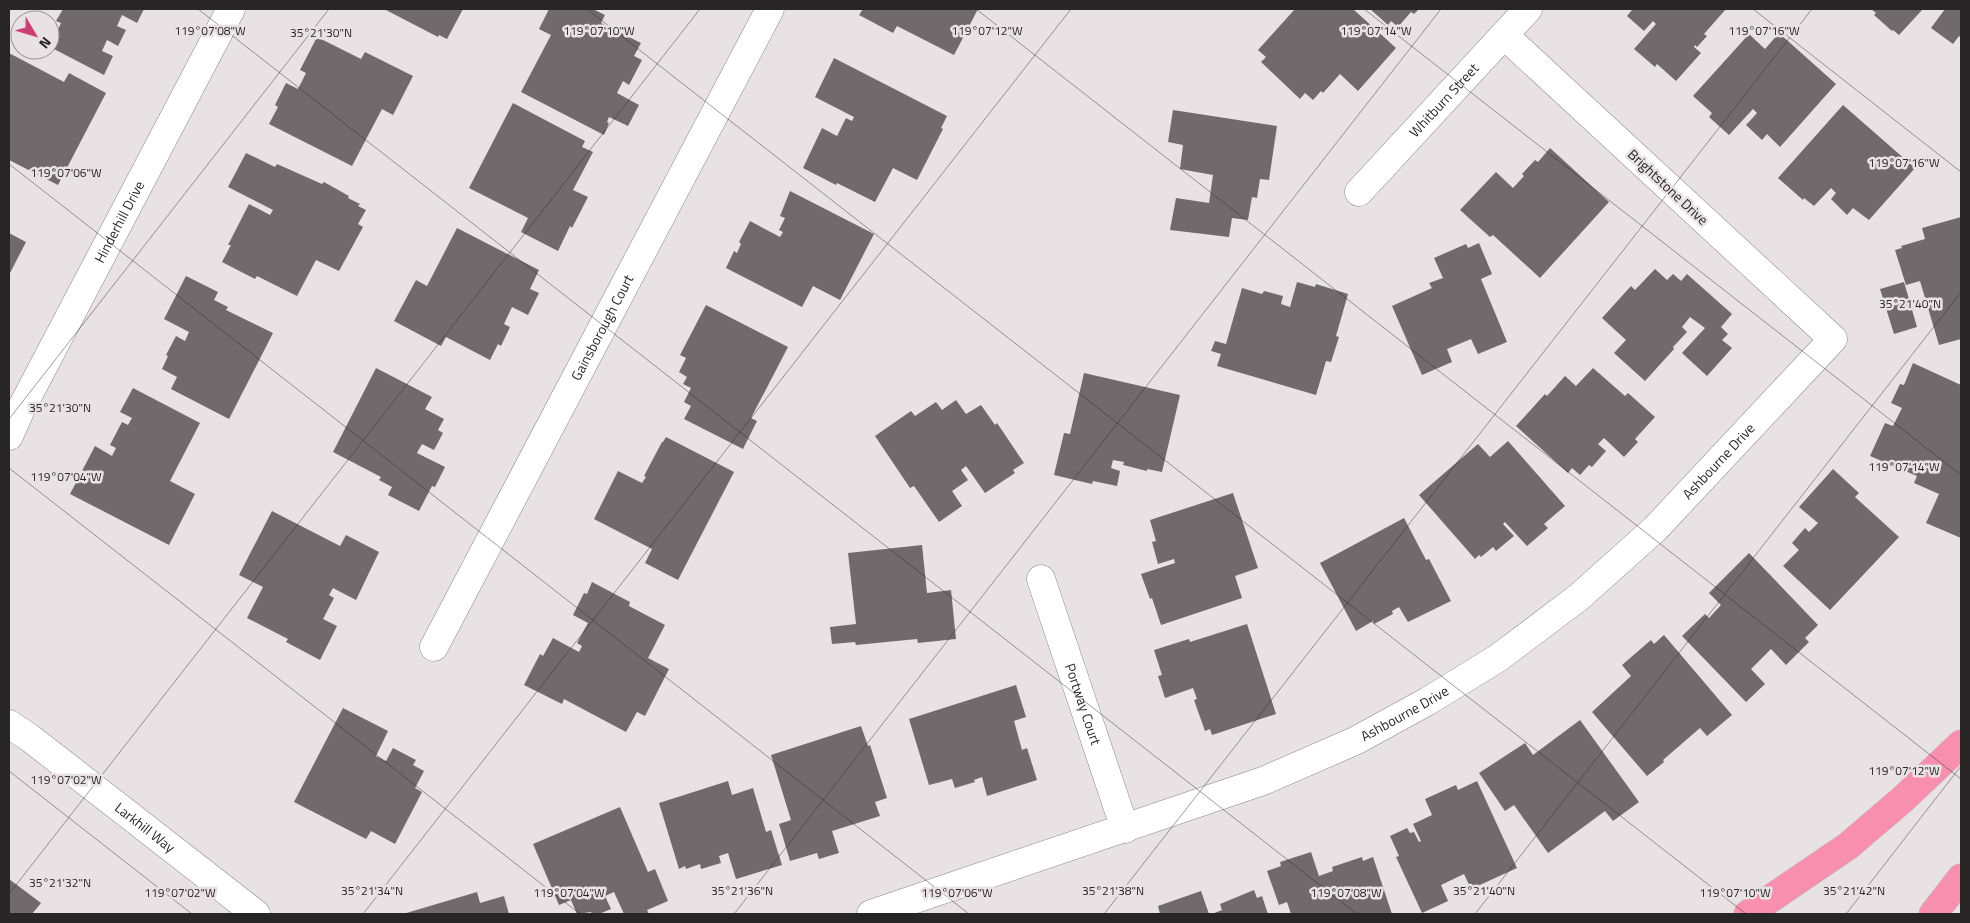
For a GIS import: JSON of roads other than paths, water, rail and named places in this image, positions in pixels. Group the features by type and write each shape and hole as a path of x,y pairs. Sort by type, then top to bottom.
{"highway":[{"path":"1748,914 1848,846 1903,799 1961,744"},
{"path":"1933,914 1961,878"}],"street":[{"name":"Hinderhill Drive","path":"9,436 26,400 232,9"},
{"name":"Gainsborough Court","path":"434,647 770,9"},
{"name":"Whitburn Street","path":"1359,192 1528,9"},
{"name":"Brightstone Drive","path":"1504,35 1833,339"},
{"name":"Ashbourne Drive","path":"871,914 1263,781 1357,740 1428,701 1498,658 1579,597 1655,529 1833,339"},
{"name":"Portway Court","path":"1041,579 1125,829"},
{"name":"Larkhill Way","path":"9,724 30,738 224,905 256,914"}]}
